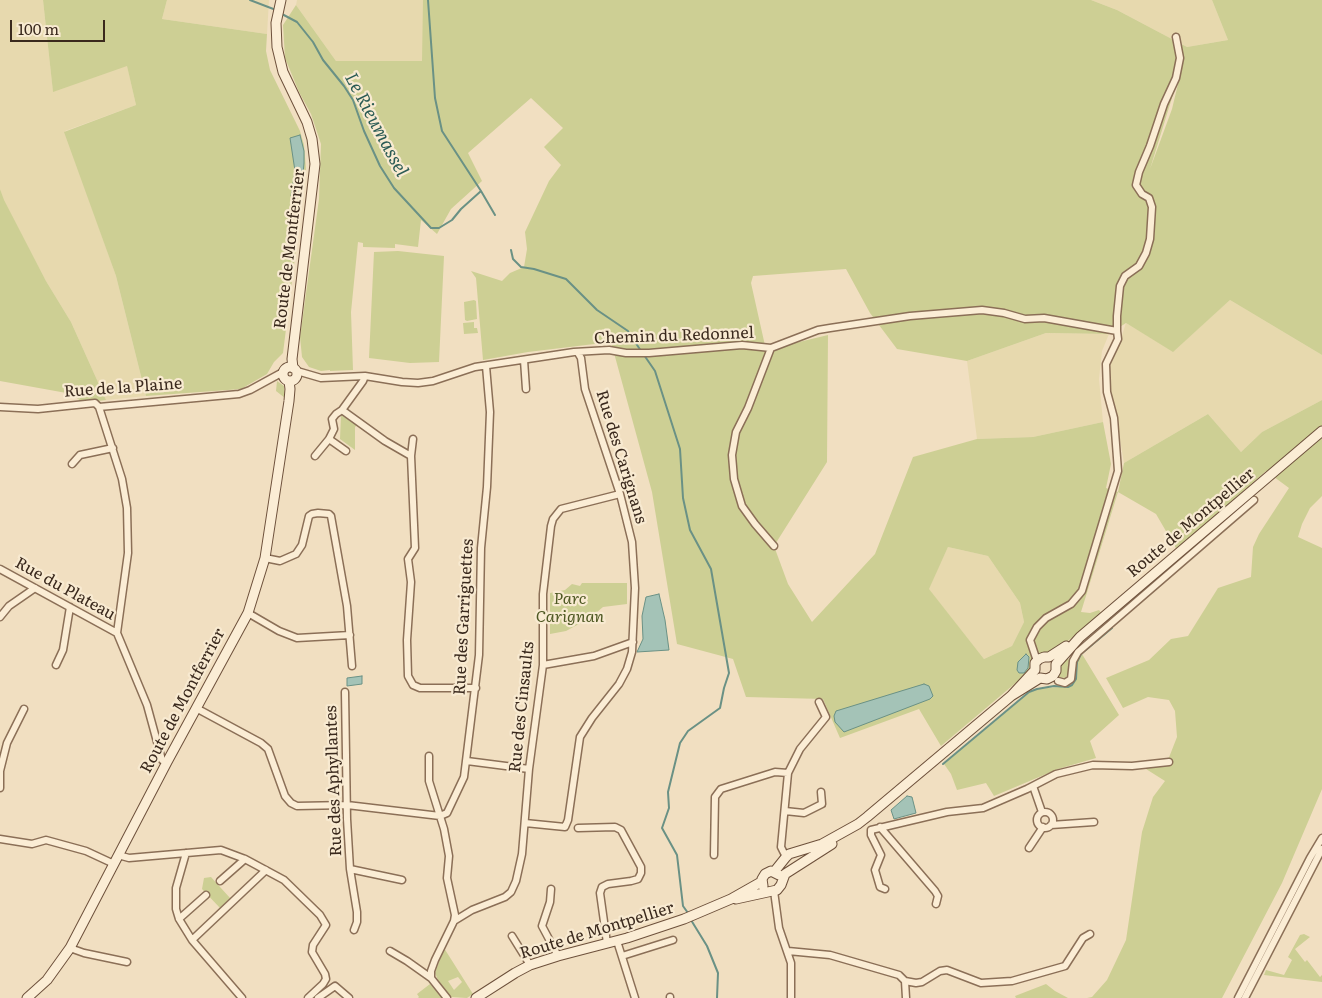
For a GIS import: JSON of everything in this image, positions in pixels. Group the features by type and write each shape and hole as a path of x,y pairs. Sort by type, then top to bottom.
{"street":[{"name":"Route de Montferrier","path":"27,998 47,980 70,948 166,762 248,613 265,558 290,374 315,164 312,139 307,122 283,72 277,47 276,23 281,1"},
{"path":"1042,663 1030,640 1037,626 1046,618 1071,604 1082,590 1118,471 1114,418 1107,392 1106,364 1118,338 1120,286 1125,276 1140,266 1150,238 1152,207 1149,198 1142,194 1136,185 1164,104 1176,78 1180,58 1176,37"},
{"name":"Chemin du Redonnel","path":"290,374 321,378 365,376 418,383 433,381 475,367 574,352 609,350 626,353 649,353 742,345 770,348 818,330 910,316 982,310 1004,313 1025,319 1044,318 1117,331"},
{"name":"Chemin du Redonnel","path":"770,348 748,408 736,432 732,455 734,479 742,506 774,546"},
{"name":"Rue des Carignans","path":"525,823 565,827 568,820 580,737 592,718 619,684 627,669 632,652 635,614 632,542 620,494 585,389 582,358 578,353"},
{"path":"524,360 526,389"},
{"name":"Rue des Garriguettes","path":"440,816 447,813 464,777 476,688 479,655 481,548 487,487 490,412 486,366"},
{"name":"Rue de la Plaine","path":"0,407 38,409 95,403 98,407 239,394 290,374"},
{"path":"315,456 329,439 334,429 332,419 342,410 365,376"},
{"path":"98,407 122,479 127,508 128,553 116,634 147,705 162,760 166,762"},
{"path":"342,410 385,441 411,456"},
{"name":"Route de Montpellier","path":"782,880 785,874 842,837 1011,696 1042,663 1080,637 1322,431"},
{"path":"329,439 346,451"},
{"path":"413,439 411,456 415,548 408,560 411,582 408,676 413,685 420,688 476,688"},
{"path":"72,464 80,456 112,448"},
{"name":"Rue des Cinsaults","path":"525,823 529,769 543,665 543,594 553,519 561,509 620,494"},
{"path":"1058,681 1066,683 1072,679 1073,660 1078,652 1254,500"},
{"path":"265,558 280,561 296,554 302,545 309,516 312,514 329,514 334,527 342,576 352,666"},
{"name":"Rue du Plateau","path":"0,569 116,634"},
{"path":"0,617 9,606 35,588"},
{"path":"56,665 63,650 70,608"},
{"path":"248,613 279,631 297,638 350,635"},
{"path":"543,665 594,656 633,642"},
{"name":"Rue des Aphyllantes","path":"345,692 350,869 357,912 357,922 354,930"},
{"path":"774,872 786,857 781,847 788,773 800,749 826,717 819,702"},
{"path":"196,708 261,743 268,749 285,796 291,803 297,806 347,804 440,816"},
{"path":"0,788 0,772 7,743 24,709"},
{"path":"429,756 429,781 440,816 449,856 446,878 453,903 454,921 435,960 431,971 432,978"},
{"path":"467,762 529,769"},
{"path":"871,830 947,812 983,808 1056,774 1093,766 1132,766 1169,762"},
{"path":"714,854 715,797 721,789 775,772 788,773"},
{"path":"1033,786 1042,812"},
{"path":"785,811 804,813 822,804 821,792"},
{"path":"1042,812 1047,812 1051,815 1053,820 1051,825"},
{"path":"1042,812 1037,820 1043,827"},
{"path":"860,822 871,830 871,835 881,855 875,870 880,887 885,889"},
{"name":"Route de Montpellier","path":"786,857 822,844 860,822"},
{"path":"1029,848 1043,827 1094,822"},
{"path":"454,921 472,910 497,901 511,892 516,881 522,854 525,823"},
{"path":"578,828 615,827 621,830 641,867 641,874 638,879 608,884 602,887 600,892 607,943"},
{"path":"880,827 938,896 936,904"},
{"path":"1238,998 1322,838"},
{"path":"0,839 32,844 46,840 116,859 221,850 245,859 284,880 320,916 326,925 313,945 312,952 326,979 308,998"},
{"path":"1245,998 1322,849"},
{"path":"802,851 805,861"},
{"path":"186,853 181,868 176,897 176,909 179,919 192,940 242,998"},
{"path":"176,854 181,868"},
{"path":"220,881 245,859"},
{"name":"Rue des Aphyllantes","path":"350,869 402,880"},
{"path":"192,940 266,870"},
{"path":"774,872 779,874 782,880 779,888 771,891 764,888 762,882 765,874 774,872"},
{"name":"Route de Montpellier","path":"476,998 530,965 617,941 699,914 762,882"},
{"path":"551,889 550,902 542,926 558,956"},
{"path":"771,891 779,928 791,963 791,998"},
{"name":"Route de Montpellier","path":"731,899 771,891"},
{"path":"179,919 206,894"},
{"path":"905,982 922,982 940,971 947,970 982,983 1012,980 1065,966 1083,938 1090,934"},
{"path":"512,936 530,965"},
{"path":"622,956 673,940"},
{"path":"617,941 635,998"},
{"path":"70,948 84,953 127,962"},
{"path":"390,951 432,978 447,998"},
{"path":"788,951 830,955 899,975 905,982 906,998"},
{"path":"318,998 335,986 349,998"}],"shaded area":[{"path":"0,0 43,0 53,91 127,65 136,105 65,131 116,276 146,396 106,400 71,322 46,281 3,200 0,189"},
{"path":"167,0 269,0 267,34 162,19"},
{"path":"297,0 423,0 423,61 336,61 296,5"},
{"path":"1091,0 1212,0 1228,40 1187,47 1117,10"},
{"path":"300,135 304,151 301,196 291,196 295,171 290,138"},
{"path":"1230,300 1322,355 1322,400 1262,432 1241,452 1208,414 1124,463 1115,410 1109,392 1108,372 1111,358 1118,347 1126,323 1173,351"},
{"path":"1046,333 1109,334 1102,351 1099,379 1103,422 1033,437 977,439 967,361"},
{"path":"948,547 988,556 1020,603 1024,622 1012,646 984,659 928,589"},
{"path":"659,594 669,650 637,652 643,639 642,616 646,597"},
{"path":"1026,654 1029,657 1028,668 1024,673 1019,673 1017,670 1018,662"},
{"path":"362,676 362,684 347,686 347,678"},
{"path":"924,684 929,686 933,696 930,699 844,732 835,722 834,716 836,711"},
{"path":"907,796 912,797 916,813 894,819 891,810"}],"green space":[{"path":"43,0 167,0 162,19 267,34 266,51 270,70 300,131 304,145 306,169 283,353 274,362 267,374 241,389 146,396 116,276 64,132 136,105 127,66 53,92"},
{"path":"423,0 1091,0 1117,10 1187,47 1228,40 1212,0 1322,0 1322,355 1230,300 1173,352 1126,323 1109,334 1046,333 967,361 897,349 870,313 846,269 753,276 751,283 766,350 828,335 827,462 774,546 788,584 812,622 875,554 913,457 977,439 1033,437 1103,422 1111,464 1106,488 1118,492 1081,612 1090,613 1099,610 1102,614 1055,651 1040,653 1033,660 1031,670 941,746 919,709 840,738 823,699 746,697 733,659 677,644 652,492 611,342 528,352 483,360 476,278 471,271 502,281 510,273 524,267 527,249 525,232 549,181 561,165 544,147 563,128 531,98 468,153 482,181 451,209 437,234 421,220 418,247 395,244 395,248 363,247 363,243 358,242 351,312 353,370 321,371 309,367 302,357 300,337 319,199 321,144 311,114 299,92 285,58 283,25 296,5 336,61 422,61","holes":["1184,59 1172,109 1150,169","948,547 988,556 1020,603 1024,622 1012,646 984,659 929,589"]},
{"path":"0,189 46,281 71,322 106,400 83,403 72,394 0,381"},
{"path":"398,251 444,256 439,362 410,363 369,358 374,252"},
{"path":"476,301 477,319 467,321 465,320 464,302"},
{"path":"474,322 474,328 477,328 478,333 464,334 463,323"},
{"path":"277,381 284,386 285,398 276,391"},
{"path":"1322,400 1322,496 1310,508 1298,537 1322,548 1322,789 1282,883 1222,998 1087,998 1092,997 1107,980 1126,940 1142,832 1153,797 1165,781 1146,769 1148,761 1168,760 1177,737 1175,711 1169,700 1148,697 1123,708 1106,678 1149,660 1171,639 1188,636 1218,588 1251,577 1253,547 1259,534 1289,488 1266,471 1177,550 1156,514 1118,492 1124,463 1208,414 1241,452 1262,432"},
{"path":"341,415 357,425 355,427 355,450 340,439"},
{"name":"Parc Carignan","path":"582,583 627,583 627,604 603,607 590,618 566,631 550,634 550,593 565,590 572,584 580,586"},
{"path":"1082,654 1119,715 1090,741 1096,758 1058,769 994,796 986,783 957,790 951,774 944,764 1029,693 1036,689 1071,686 1077,678 1078,661"},
{"path":"1065,656 1069,660 1068,674 1065,678 1059,677 1058,674"},
{"path":"211,877 230,898 220,908 202,889 204,878"},
{"path":"1304,934 1310,937 1295,949 1305,962 1307,960 1320,977 1322,975 1322,982 1264,975 1266,970 1284,975 1292,960 1288,957 1300,935"},
{"path":"444,948 473,994 467,998 451,997 435,973","holes":["458,977 462,982 454,990 448,981"]},
{"path":"430,984 442,998 418,998 417,994"},
{"path":"1046,984 1068,998 1016,998 1015,996"}],"waterway":[{"name":"Le Rieumassel","path":"250,0 276,10"},
{"path":"428,0 435,98 442,131 481,191"},
{"name":"Le Rieumassel","path":"280,13 297,22 313,42 323,60 344,86 353,100 364,131 380,166 394,188 431,228 439,228 452,220 481,191 495,215"},
{"name":"Le Rieumassel","path":"511,250 513,259 521,267 566,279 597,310 628,331 641,351"},
{"name":"Le Rieumassel","path":"644,355 655,371 680,449 683,498 690,530 711,569 729,673 720,708 688,731 680,743 668,792 669,808 662,828 677,855 683,906 688,913"},
{"path":"943,764 1029,692 1054,686 1068,687 1072,685 1076,679 1077,662 1081,654 1112,628"},
{"name":"Le Rieumassel","path":"691,920 707,946 718,973 717,998"}]}
